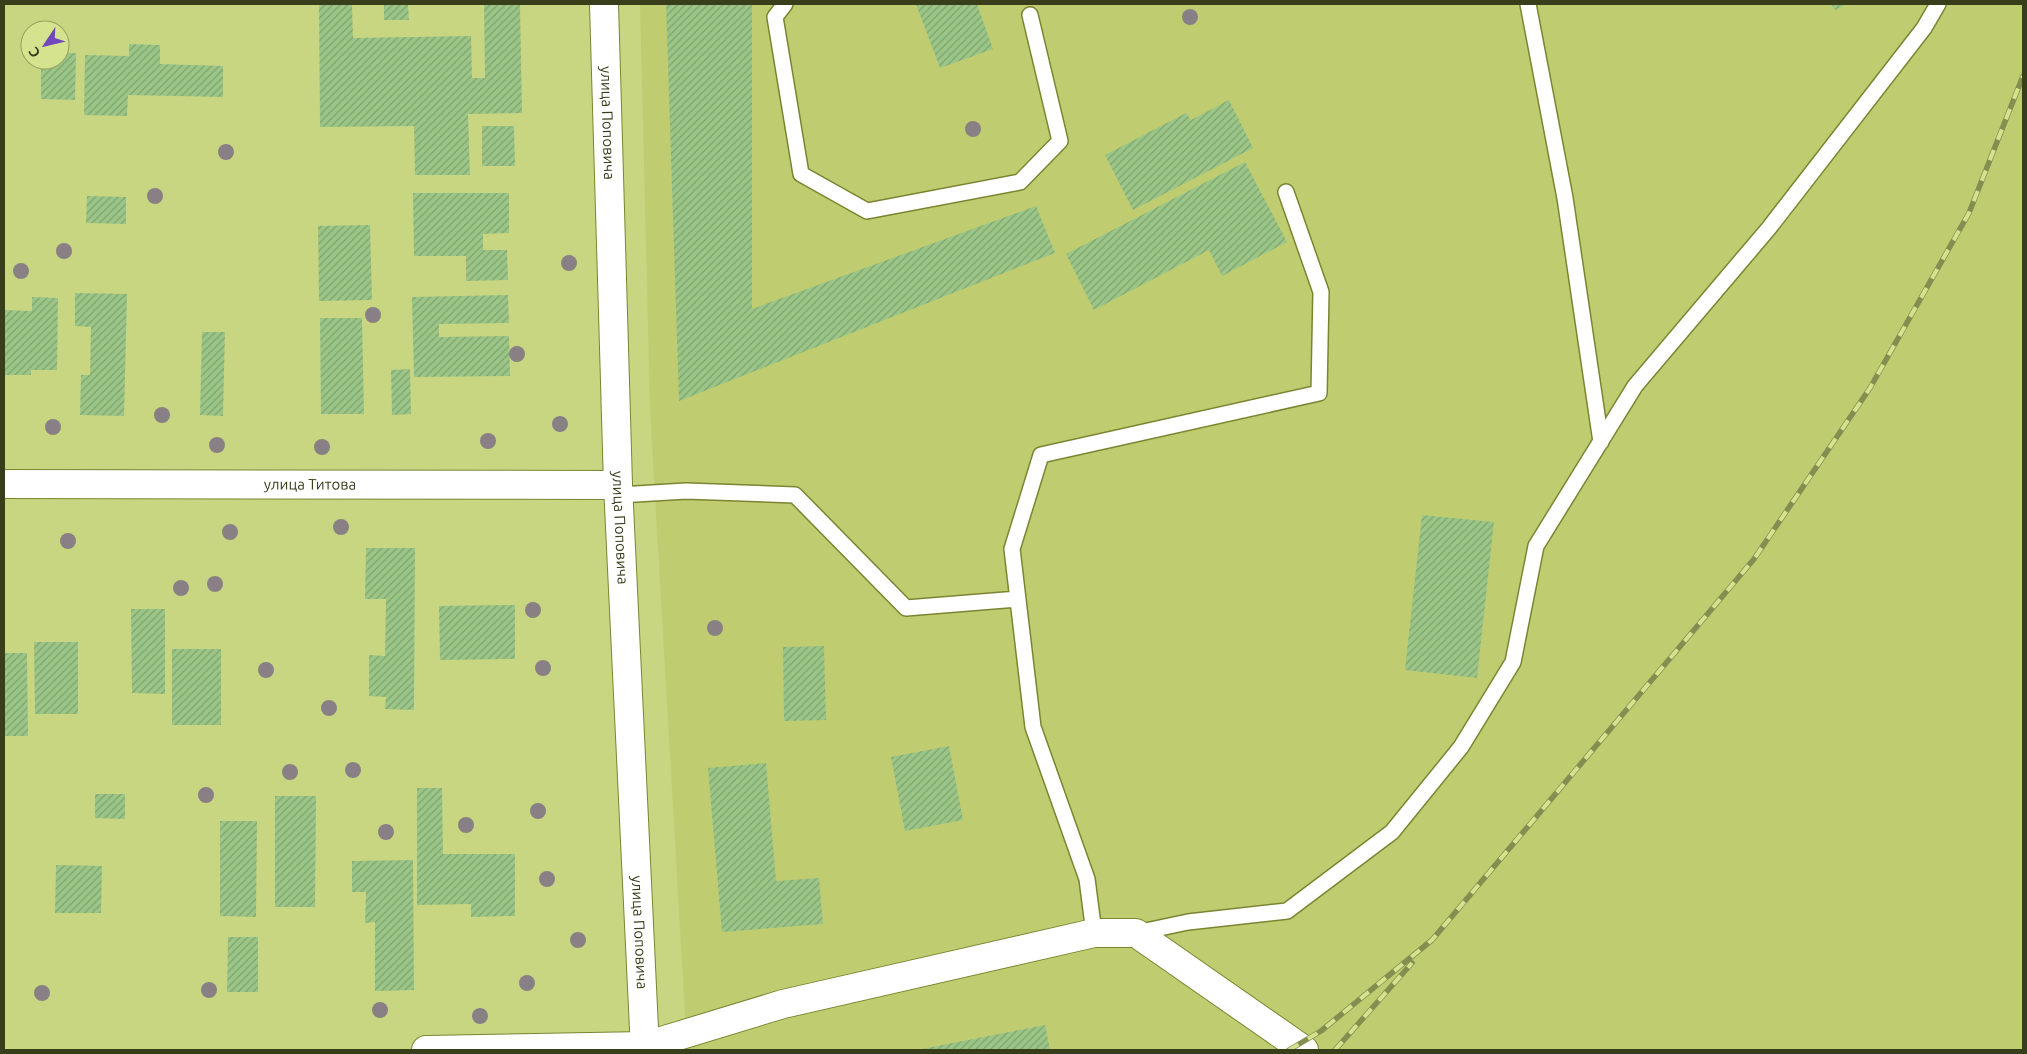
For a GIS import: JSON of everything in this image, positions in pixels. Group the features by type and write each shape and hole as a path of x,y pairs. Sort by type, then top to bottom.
{"street":[{"name":"улица Поповича","path":"604,4 618,490 645,1048"},
{"name":"улица Титова","path":"4,484 618,490"},
{"path":"426,1050 645,1048 783,1004 1094,933 1136,932 1304,1050"}],"lane":[{"path":"785,4 775,18 801,174 867,212 1020,182 1060,141 1030,15"},
{"path":"1528,4 1565,198 1601,442"},
{"path":"1136,932 1188,922 1288,910 1392,832 1461,747 1513,662 1536,546 1635,386 1769,228 1924,28 1938,4"},
{"path":"1094,933 1087,878 1034,728 1012,549 1041,455 1319,393 1321,292 1286,192"},
{"path":"618,490 795,495 906,608 1018,599"}],"shaded area":[{"path":"640,4 2023,4 2023,1050 687,1050 650,410"}],"building":[{"path":"319,4 352,4 353,38 471,36 472,78 485,78 484,4 520,4 522,113 468,114 470,175 415,175 414,126 320,127"},
{"path":"384,4 408,4 409,20 384,20"},
{"path":"666,4 752,4 752,309 1036,206 1055,253 679,401"},
{"path":"916,4 977,4 993,49 940,68"},
{"path":"1831,4 1847,4 1835,10"},
{"path":"129,44 160,45 160,64 223,66 223,97 128,95 127,116 84,115 85,55 129,56"},
{"path":"70,53 76,53 75,100 41,99 41,70 70,70"},
{"path":"1229,100 1253,148 1133,210 1105,155 1186,113 1191,120"},
{"path":"482,126 514,126 515,166 482,166"},
{"path":"1245,162 1287,242 1222,276 1209,250 1094,310 1066,254"},
{"path":"413,193 509,193 509,233 483,234 483,250 507,250 508,280 466,281 466,256 414,256"},
{"path":"87,196 126,197 126,224 86,223"},
{"path":"370,225 372,300 319,301 318,226"},
{"path":"75,293 127,294 124,416 80,415 81,375 90,375 91,327 75,326"},
{"path":"508,295 509,323 439,324 439,337 509,336 510,376 414,377 412,297"},
{"path":"32,297 58,298 57,370 31,370 31,375 4,375 4,310 32,311"},
{"path":"320,318 362,318 364,414 321,414"},
{"path":"202,332 225,332 223,416 200,415"},
{"path":"410,369 411,414 392,415 391,370"},
{"path":"1422,515 1494,522 1477,678 1405,670"},
{"path":"366,548 415,548 414,710 385,709 386,697 369,696 369,655 385,656 386,599 365,599"},
{"path":"515,605 515,659 440,660 439,606"},
{"path":"131,609 165,609 165,694 132,693"},
{"path":"34,642 78,642 78,714 35,714"},
{"path":"824,646 826,720 784,721 783,647"},
{"path":"172,649 221,649 221,725 172,725"},
{"path":"4,653 27,653 28,736 4,736"},
{"path":"949,746 963,820 905,831 891,757"},
{"path":"766,763 776,881 819,878 823,924 722,932 708,768"},
{"path":"417,788 442,788 443,854 515,854 515,916 471,917 471,904 417,905"},
{"path":"95,794 125,794 125,819 95,818"},
{"path":"275,796 316,796 315,907 275,907"},
{"path":"220,821 257,821 256,917 220,916"},
{"path":"413,860 414,990 375,991 375,922 365,923 366,892 352,892 352,861"},
{"path":"56,865 102,866 101,913 55,913"},
{"path":"228,937 258,937 258,992 227,992"},
{"path":"1045,1025 1050,1050 922,1050 922,1049"}],"railway":[{"path":"1289,1050 1321,1031 1432,940 1754,559 1870,388 1969,213 2023,76"},
{"path":"1335,1050 1412,963"}]}
